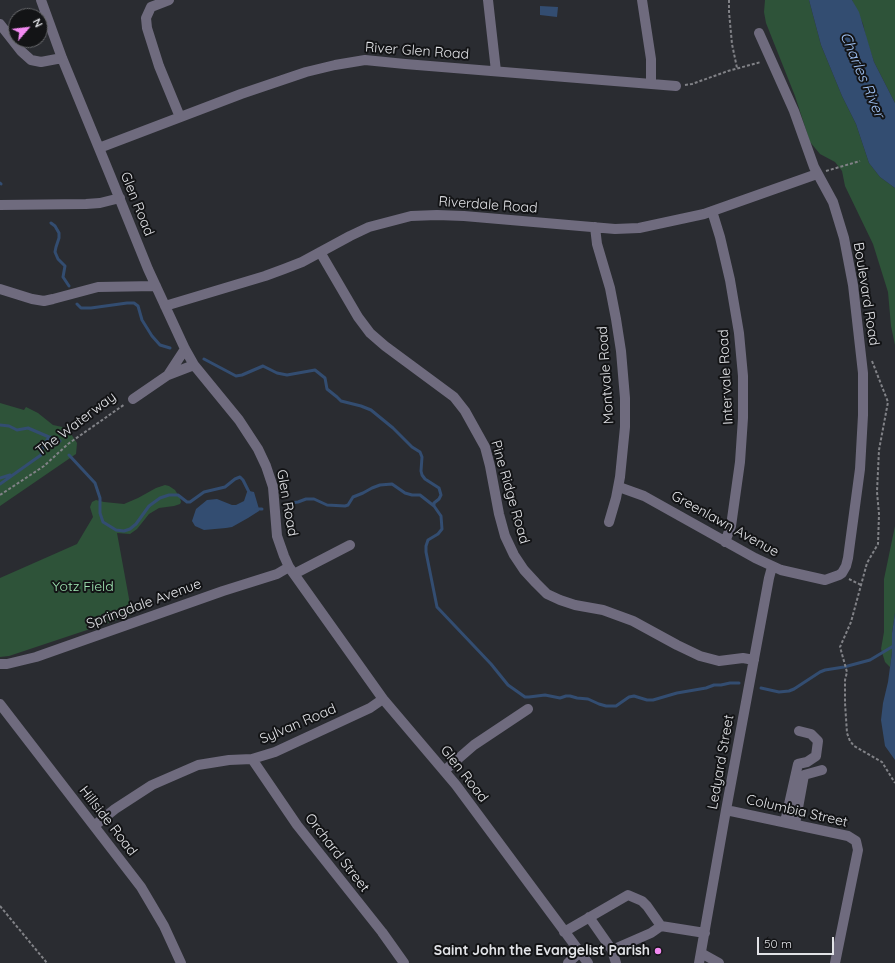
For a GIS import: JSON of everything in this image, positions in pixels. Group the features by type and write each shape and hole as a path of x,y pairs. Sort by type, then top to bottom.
{"street":[{"name":"Glen Road","path":"41,0 62,58 156,286 184,349 194,365 239,420 258,449 266,466 273,488 275,523 279,543 292,570 383,699 444,771 588,963"},
{"path":"168,0 151,7 146,18 147,28 158,66 180,117"},
{"path":"488,0 496,71"},
{"path":"642,0 651,59 651,84"},
{"path":"0,24 21,51 34,61 41,62 62,58"},
{"name":"Boulevard Road","path":"759,33 796,115 817,174 833,202 844,238 856,302 863,373 863,427 860,469 848,558 842,573"},
{"name":"River Glen Road","path":"99,148 241,94 306,72 365,60 676,86"},
{"name":"Riverdale Road","path":"165,306 265,276 302,262 369,227 411,216 464,216 623,229 639,228 712,211 817,174"},
{"path":"0,205 86,204 100,203 120,198"},
{"name":"Intervale Road","path":"712,211 732,287 739,333 743,376 743,418 740,462 731,526 724,542"},
{"name":"Montvale Road","path":"595,227 597,244 614,304 625,398 625,427 619,487 609,522"},
{"name":"Pine Ridge Road","path":"320,252 358,317 370,333 385,346 454,397 465,411 485,447 505,536 514,555 536,584 547,594 560,600 576,605 603,610 633,621 700,656 719,660 743,658 754,660"},
{"path":"0,289 32,299 44,301 98,287 156,286"},
{"name":"The Waterway","path":"168,376 184,349"},
{"name":"The Waterway","path":"133,399 168,376 194,365"},
{"name":"Greenlawn Avenue","path":"619,487 644,496 724,542 772,567 820,580 831,579 842,573"},
{"name":"Springdale Avenue","path":"2,666 36,657 223,591 292,570 350,545"},
{"name":"Ledyard Street","path":"699,963 772,567"},
{"name":"Sylvan Road","path":"94,826 115,809 152,785 198,765 229,760 252,759 283,748 370,708 383,699"},
{"name":"Hillside Road","path":"0,704 141,887 164,926 182,963"},
{"path":"444,771 474,745 528,709"},
{"path":"790,823 798,764 807,762 816,756 818,741 811,734 799,732"},
{"name":"Orchard Street","path":"252,759 294,820 382,932 404,963"},
{"path":"790,823 804,775 822,770"},
{"name":"Columbia Street","path":"726,810 848,836 856,841 858,850 835,963"},
{"path":"564,932 628,894 642,901 661,926 705,933"},
{"path":"589,917 612,950 616,963"},
{"path":"612,950 651,933 661,926"},
{"path":"568,963 580,952"},
{"path":"701,952 719,963"}],"path":[{"path":"729,0 732,44 737,68"},
{"path":"676,86 692,84 737,68 771,59"},
{"path":"817,174 860,161"},
{"path":"872,361 888,402 880,450 877,492 879,514 878,544 867,563 851,622 840,647 848,672 845,680 845,704 847,733 850,741 854,746 882,762 895,783"},
{"name":"The Waterway","path":"0,496 44,466 68,444 133,399"},
{"path":"842,573 861,585"},
{"path":"0,906 47,963"}],"green space":[{"path":"765,0 809,0 821,45 842,96 856,124 869,163 880,177 895,188 895,345 891,326 888,292 873,244 845,186 842,171 835,162 820,154 810,142 795,96 766,23 764,12"},
{"path":"852,0 895,0 895,103 874,62 863,24"},
{"path":"0,403 24,410 26,407 38,413 53,425 67,428 77,443 76,454 0,506"},
{"name":"Yotz Field","path":"165,485 175,490 180,498 180,504 159,508 149,514 137,529 130,534 117,533 132,615 9,656 0,657 0,578 77,544 93,517 90,507 92,502 96,500 124,504"},
{"path":"895,526 895,613 890,667 885,662 881,649 884,632 884,579"}],"water":[{"name":"Charles River","path":"809,0 852,0 859,12 874,62 895,103 895,188 880,177 869,163 856,124 842,96 821,45"},
{"path":"540,6 558,7 557,17 540,15"},
{"path":"247,492 254,492 259,511 232,527 204,530 195,526 192,521 196,509 207,500 217,499 232,505 236,505 244,501"},
{"path":"895,613 895,760 885,746 881,720 892,652 892,633"}],"waterway":[{"path":"51,223 55,226 59,233 55,252 58,259 65,266 63,277 69,286"},
{"path":"77,304 81,308 91,308 134,303 138,306 142,320 152,336 160,345 170,348"},
{"path":"204,359 236,376 263,366 277,373 287,375 315,370 325,378 327,389 341,401 371,410 393,428 412,447 420,452 422,457 422,475 425,479 439,488 441,495 434,503 434,506 441,516 442,529 438,534 428,540 426,546 437,607 491,664 508,685 525,697 545,695 560,698 570,696 588,699 606,706 616,706 629,697 634,696 647,700 653,700 714,685 739,683"},
{"path":"0,425 9,426 17,430 28,428 49,437"},
{"path":"0,484 41,455 43,446 49,437 56,438 60,441"},
{"path":"69,455 95,483 100,498 100,513 103,522 116,530 124,531 130,529 136,524 149,506 160,498 169,495 178,495 187,502 190,502 204,492 225,487 240,477 250,494"},
{"path":"0,478 10,475"},
{"path":"283,504 298,502 306,499 314,499 327,505 345,506 348,505 353,497 372,488 380,485 392,484 405,493 420,495 434,506"},
{"path":"256,509 262,509"},
{"path":"761,688 779,692 789,691 820,672 870,660 895,645"}],"place":[{"name":"Saint John the Evangelist Parish","path":"658,951"}]}
